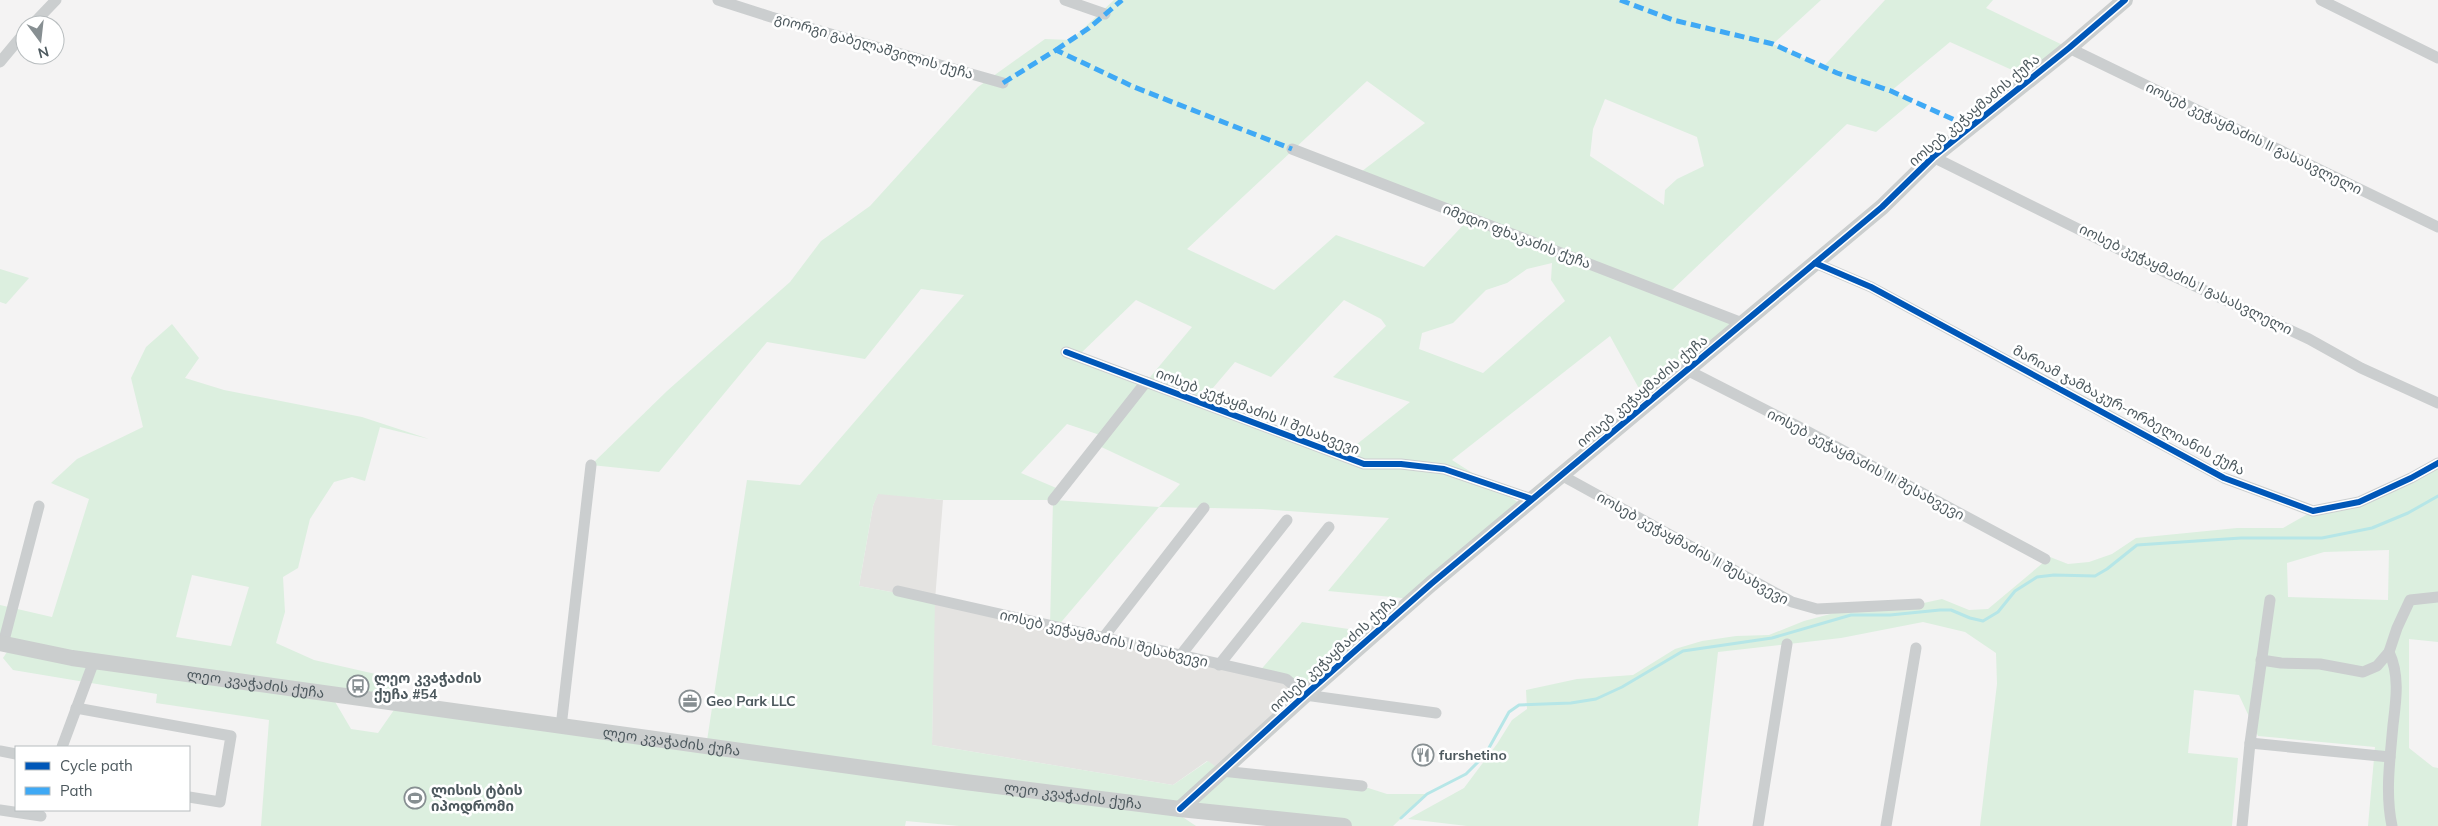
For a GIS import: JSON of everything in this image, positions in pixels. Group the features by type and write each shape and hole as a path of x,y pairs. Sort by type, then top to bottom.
{"main road":[{"name":"იოსებ კეჭაყმაძის ქუჩა","path":"1180,809 1431,584 1882,207 1933,157 2069,48 2125,0"},
{"name":"ლეო კვაჭაძის ქუჩა","path":"2,644 94,661 561,727 1180,809 1344,826"}],"street":[{"path":"42,15 56,0"},
{"name":"გიორგი გაბელაშვილის ქუჩა","path":"718,0 771,17 1003,82"},
{"path":"1066,0 1105,14"},
{"path":"2321,0 2438,58"},
{"path":"0,62 15,43"},
{"name":"იოსებ კეჭაყმაძის II გასასვლელი","path":"2069,48 2438,227"},
{"name":"იმედო ფხაკაძის ქუჩა","path":"1292,149 1742,323"},
{"name":"იოსებ კეჭაყმაძის I გასასვლელი","path":"1933,157 2167,273 2309,339 2362,368 2438,404"},
{"name":"მარიამ ჯამბაკურ-ორბელიანის ქუჩა","path":"1815,263 1880,291 2224,478 2313,511 2359,502 2438,463"},
{"name":"იოსებ კეჭაყმაძის II შესახვევი","path":"1066,352 1364,464 1402,464 1444,469 1532,499"},
{"name":"იოსებ კეჭაყმაძის III შესახვევი","path":"1687,370 1799,427 2045,559"},
{"path":"1053,500 1146,382"},
{"path":"561,727 591,465"},
{"name":"იოსებ კეჭაყმაძის II შესახვევი","path":"1561,475 1792,602 1817,609 1919,604"},
{"path":"2,644 39,506"},
{"path":"1103,638 1204,508"},
{"path":"1180,656 1287,520"},
{"path":"1219,665 1329,527"},
{"name":"იოსებ კეჭაყმაძის I შესახვევი","path":"898,591 1286,679 1305,695"},
{"path":"2261,660 2281,663 2320,664 2364,672 2377,666 2389,652 2397,628 2410,600 2438,597"},
{"path":"2242,826 2250,743 2270,600"},
{"path":"1758,826 1787,644"},
{"path":"1886,826 1916,648"},
{"path":"2389,652 2395,665 2396,699 2390,757 2388,806 2392,826"},
{"path":"62,746 94,661"},
{"path":"1305,695 1436,714"},
{"path":"76,708 231,736 220,802 190,797"},
{"path":"2250,743 2390,757"},
{"path":"0,751 15,754"},
{"path":"1222,771 1362,786"},
{"path":"0,810 41,817"}],"shaded area":[{"path":"878,493 943,500 935,600 1286,679 1305,695 1222,771 1207,761 1173,785 932,745 934,600 859,586 873,506"}],"green space":[{"path":"1114,0 1821,0 1773,44 1823,67 1885,0 1993,0 1986,8 2069,48 2032,79 1950,42 1891,91 1913,101 1876,132 1847,124 1670,292 1742,323 1647,403 1610,336 1452,460 1524,506 1413,599 1328,591 1389,518 1261,509 1159,507 1057,627 1050,626 1053,500 943,500 878,494 873,506 859,586 935,600 932,745 1173,785 1208,761 1222,771 1362,786 1387,794 1427,794 1393,826 1344,826 706,747 747,480 800,485 964,295 921,289 865,359 767,342 659,472 591,465 667,391 790,282 821,241 870,206 978,87 1045,39 1071,40","holes":["1367,81 1425,123 1353,178 1467,221 1424,267 1336,235 1274,290 1187,249","1605,99 1697,137 1704,166 1677,179 1665,190 1664,205 1590,156 1593,129","1552,263 1551,280 1565,301 1483,373 1419,349 1422,333 1453,323 1486,290 1507,283 1527,269","1136,300 1192,327 1146,382 1078,356","1344,300 1381,319 1386,326 1333,377 1410,402 1342,456 1201,402 1235,362 1271,377","1067,424 1103,436 1097,445 1180,484 1159,507 1054,500 1061,490 1021,473"]},
{"path":"0,269 29,278 6,304 0,302"},
{"path":"172,324 199,358 185,378 224,390 362,417 429,439 380,427 365,481 352,477 334,482 310,519 298,568 283,577 285,612 276,643 314,660 393,678 388,702 0,643 0,605 52,617 89,499 51,483 77,459 143,427 131,378 146,347","holes":["192,575 249,587 231,646 176,637"]},
{"path":"2438,463 2438,642 2409,639 2409,748 2433,767 2438,768 2438,826 2368,826 2375,747 2258,736 2239,695 2194,690 2188,753 2238,758 2232,826 1980,826 1997,684 1996,653 1965,632 1923,622 1841,638 1718,652 1698,826 1467,826 1408,819 1464,788 1497,744 1512,720 1527,709 1526,690 1577,679 1633,675 1675,649 1702,641 1736,636 1769,635 1804,621 1849,609 1919,604 1942,599 1969,610 1988,609 2050,557 2068,564 2089,562 2112,554 2136,538 2237,528 2283,528 2313,511 2359,502","holes":["2389,550 2388,600 2288,597 2287,563 2324,552"]},
{"path":"1302,622 1375,633 1305,695 1286,679 1258,673"},
{"path":"9,649 334,700 351,729 378,733 394,710 1181,816 1196,826 959,826 906,821 905,826 261,826 269,720 156,703 157,694 13,670 3,658"}],"waterway":[{"path":"1401,818 1427,794 1466,774 1485,755 1509,712 1519,705 1571,703 1596,699 1622,687 1683,651 1772,638 1851,615 1890,615 1951,610 1983,621 1998,612 2015,591 2037,577 2054,575 2095,576 2137,545 2241,538 2322,538 2372,528 2408,513 2438,496"}],"marked path":[{"path":"1056,50 1089,28 1122,0"},
{"path":"1620,0 1673,20 1773,44 1837,73 1891,91 1970,127"},
{"path":"1003,83 1056,50 1134,87 1292,149"}],"cycle path":[{"path":"1180,809 1431,584 1882,207 1933,157 2069,48 2125,0"},
{"path":"1815,263 1871,287 2224,478 2313,511 2359,502 2438,463"},
{"path":"1066,352 1364,464 1401,464 1444,469 1532,499"}],"place":[{"name":"ლეო კვაჭაძის ქუჩა #54","path":"358,686"},
{"name":"Geo Park LLC","path":"690,701"},
{"name":"furshetino","path":"1423,755"},
{"name":"ლისის ტბის იპოდრომი","path":"415,798"}]}
